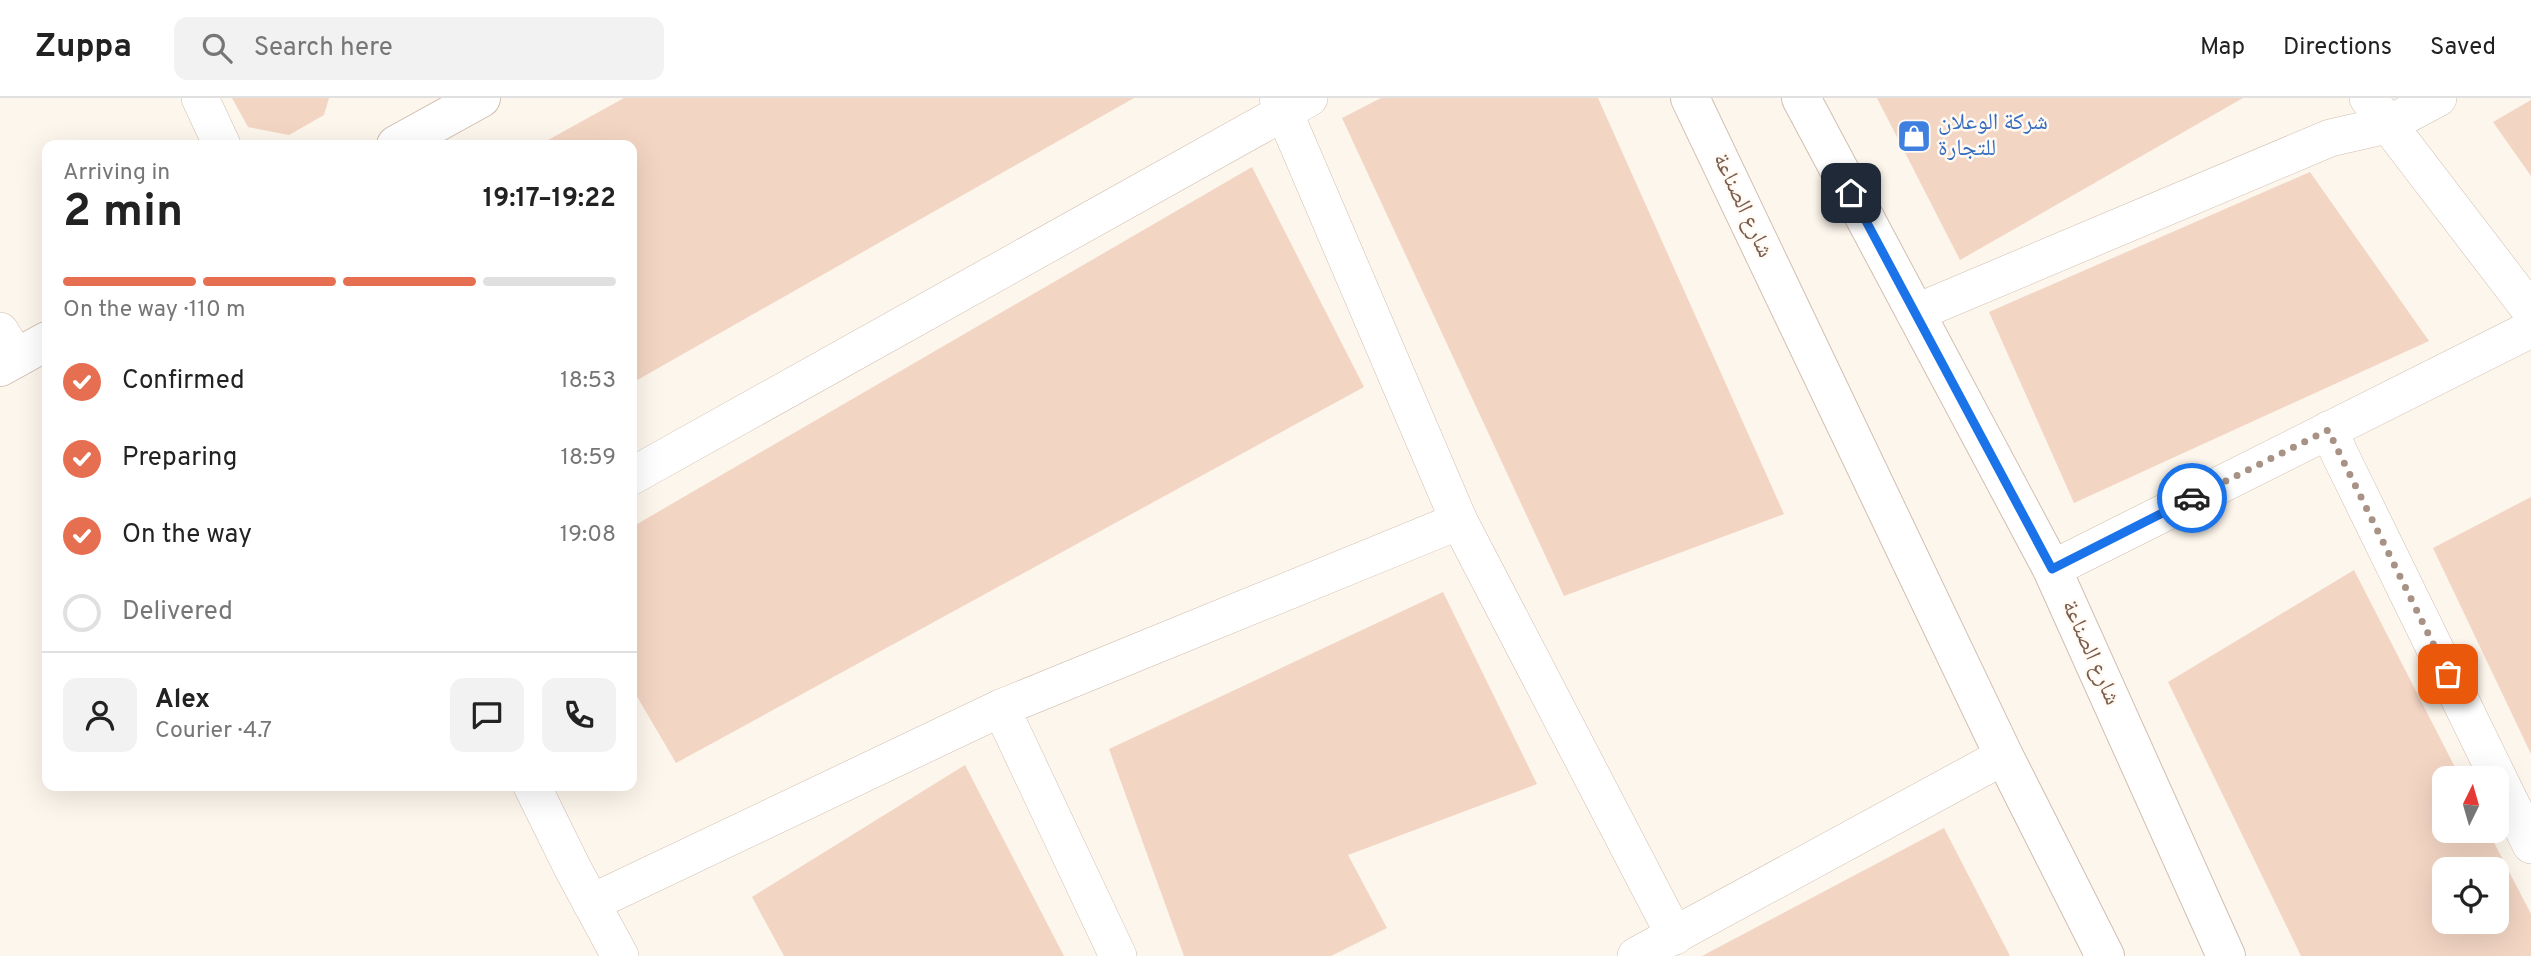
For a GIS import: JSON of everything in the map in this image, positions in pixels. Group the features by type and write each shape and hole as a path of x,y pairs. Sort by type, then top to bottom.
{"street":[{"path":"200,98 220,140"},
{"path":"405,140 481,98"},
{"name":"شارع الصناعة","path":"1690,98 2004,756 2105,956"},
{"name":"شارع الصناعة","path":"1801,98 2052,569 2226,956"},
{"path":"1914,313 2330,138 2377,112 2438,98"},
{"path":"637,473 1290,102 1459,521 1675,936"},
{"path":"2377,112 2531,311"},
{"path":"2052,569 2531,329"},
{"path":"2328,430 2531,845"},
{"path":"592,903 1001,708 1459,521"},
{"path":"1001,708 1118,956"},
{"path":"1636,956 2004,756"},
{"path":"536,791 620,956"}],"building":[{"path":"232,98 329,98 324,115 289,135 248,127"},
{"path":"624,98 1134,98 637,380 637,140 548,140"},
{"path":"1381,98 1598,98 1784,514 1564,596 1342,118"},
{"path":"1877,98 2243,98 1960,260"},
{"path":"2531,100 2531,176 2493,122"},
{"path":"1252,167 1364,387 676,763 637,697 637,524"},
{"path":"2310,172 2429,341 2074,503 1989,312"},
{"path":"2531,497 2531,754 2433,548"},
{"path":"2354,570 2454,766 2432,766 2432,844 2495,844 2501,857 2432,857 2432,934 2509,934 2509,872 2531,914 2531,956 2301,956 2168,682"},
{"path":"1443,592 1537,784 1348,855 1387,928 1331,956 1184,956 1109,749"},
{"path":"965,765 1064,956 784,956 752,897"},
{"path":"1944,828 2010,956 1702,956"}],"way so far":[{"path":"2192,498 2328,430 2448,674"}],"place":[{"name":"شركة الوعلان للتجارة","path":"1914,136"}],"route":[{"path":"1851,193 2052,569 2192,498"}]}
